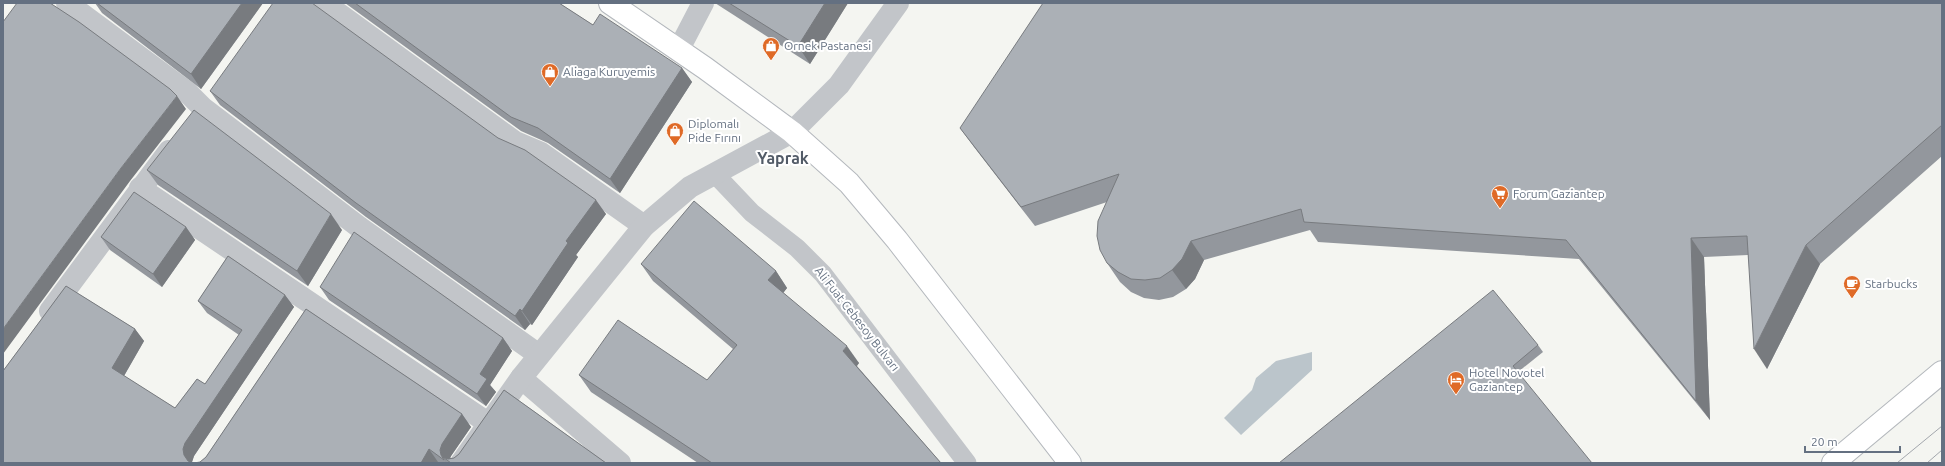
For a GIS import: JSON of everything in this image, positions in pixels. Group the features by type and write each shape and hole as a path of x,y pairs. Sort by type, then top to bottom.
{"street":[{"path":"67,3 187,92 203,108 359,227 539,355"},
{"path":"324,3 515,142 541,154 644,226"},
{"path":"610,3 679,49 792,132 849,183 897,240 1070,463"},
{"path":"679,49 703,3"},
{"path":"461,463 521,378 644,226 690,187 792,132 839,85 898,3"},
{"path":"36,330 140,188 217,90"},
{"path":"140,188 306,311 488,424"},
{"path":"347,246 359,227"},
{"path":"306,311 323,285"},
{"path":"1833,463 1942,372"},
{"path":"521,378 620,463"}],"lane":[{"name":"Ali Fuat Cebesoy Bulvarı","path":"714,173 752,213 797,248 824,274 967,463"}],"shaded area":[{"path":"1312,352 1312,370 1241,435 1224,418 1252,390 1256,378 1276,361"}],"building":[{"path":"17,3 50,3 79,22 170,89 177,96 121,168 3,329 3,22"},
{"path":"97,3 242,3 191,74"},
{"path":"273,3 312,3 498,138 525,150 596,200 566,241 568,243 522,311 520,309 515,316 356,203 210,91"},
{"path":"355,3 559,3 593,25 600,14 682,68 610,179 538,128 511,117"},
{"path":"729,3 825,3 798,46"},
{"name":"Forum Gaziantep","path":"1043,3 1942,3 1942,125 1806,245 1754,349 1747,236 1691,238 1696,401 1566,240 1304,222 1301,209 1191,241 1182,259 1172,270 1160,278 1145,280 1131,279 1118,272 1107,263 1100,250 1097,236 1098,221 1119,174 1021,207 960,128"},
{"path":"194,110 331,214 297,271 147,170"},
{"path":"134,192 186,227 153,274 101,237"},
{"path":"694,201 776,271 768,280 847,346 843,351 941,463 712,463 579,375 618,320 707,380 737,345 641,264"},
{"path":"354,232 503,338 480,374 487,379 477,394 320,287"},
{"path":"228,256 285,295 185,443 183,449 184,455 188,461 194,463 3,463 3,371 66,286 135,329 112,368 175,408 197,379 205,384 242,330 198,301"},
{"name":"Hotel Novotel Gaziantep","path":"1493,290 1538,345 1513,366 1592,463 1279,463"},
{"path":"306,309 462,414 442,444 440,450 444,460 429,449 421,463 194,463 200,462 206,457"},
{"path":"504,390 606,463 451,463 443,457 448,459 454,458 459,454"}],"tram line":[{"path":"1897,463 1942,426"},
{"path":"1927,463 1942,450"}],"place":[{"name":"Ornek Pastanesi","path":"771,61"},
{"name":"Aliaga Kuruyemis","path":"550,87"},
{"name":"Diplomalı Pide Fırını","path":"675,146"},
{"name":"Forum Gaziantep","path":"1500,209"},
{"name":"Starbucks","path":"1852,299"},
{"name":"Hotel Novotel Gaziantep","path":"1456,395"}],"district":[{"name":"Yaprak","path":"783,158"}]}
